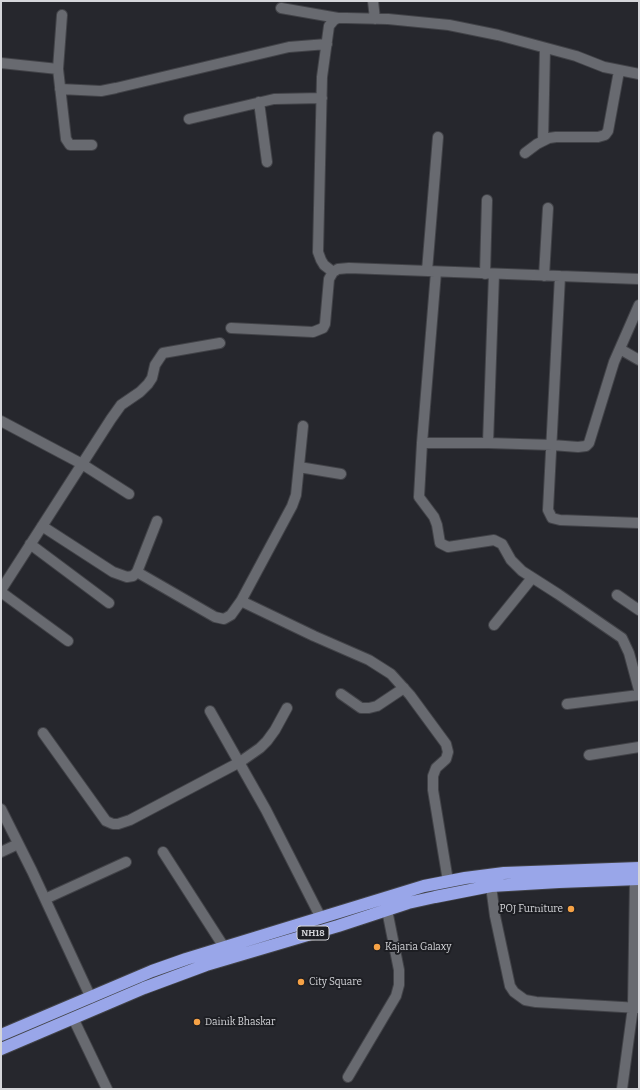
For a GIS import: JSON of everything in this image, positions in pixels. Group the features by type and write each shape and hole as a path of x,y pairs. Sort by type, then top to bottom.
{"highway":[{"name":"NH18","path":"1,1036 152,971 224,947 424,886 504,873 639,868"},
{"name":"NH18","path":"1,1049 144,988 206,966 435,896 491,886 559,882 637,880"}],"street":[{"path":"373,1 375,19"},
{"path":"281,8 338,18 430,22 448,25 498,35 576,56 619,71 639,74"},
{"path":"62,15 58,68 66,140 70,145 92,145"},
{"path":"333,272 321,260 318,252 322,77 329,26 338,18"},
{"path":"60,89 101,91 192,71 289,47 327,44"},
{"path":"543,141 545,48"},
{"path":"1,63 58,68"},
{"path":"525,153 543,141 556,137 598,137 605,135 608,131 619,71"},
{"path":"189,119 259,102 286,98 322,98"},
{"path":"259,102 267,162"},
{"path":"438,137 419,497 434,517 440,543 448,547 487,540 498,541 502,544 515,566 622,638 635,660 639,690"},
{"path":"487,200 489,274 488,443"},
{"path":"544,276 548,208"},
{"path":"230,328 313,332 323,328 325,324 329,278 333,272 349,268 639,279"},
{"path":"560,276 548,510 552,518 560,520 639,523"},
{"path":"422,443 552,444 578,447 586,446 589,443 620,349 639,305"},
{"path":"68,641 1,591 121,405 140,392 148,384 152,378 155,365 159,357 163,353 220,343"},
{"path":"620,349 639,360"},
{"path":"1,421 82,464 129,494"},
{"path":"137,572 215,617 224,618 231,616 241,601 292,506 296,495 303,426"},
{"path":"299,467 341,474"},
{"path":"42,526 112,572 127,577 133,576 137,572 157,521"},
{"path":"30,544 110,603"},
{"path":"494,624 532,578"},
{"path":"617,595 639,610"},
{"path":"241,601 314,636 369,660 391,674 404,688 446,744 448,752 446,759 436,768 433,776 433,790 448,881"},
{"path":"341,694 361,708 369,708 377,706 404,688"},
{"path":"566,704 639,695"},
{"path":"43,733 106,821 112,824 118,824 130,820 240,762 260,748 267,741 287,708"},
{"path":"210,710 266,810 321,918"},
{"path":"589,755 639,747"},
{"path":"1,809 91,998"},
{"path":"1,852 18,844"},
{"path":"163,852 224,947"},
{"path":"45,899 126,862"},
{"path":"622,1089 636,1008 637,880"},
{"path":"491,886 495,916 510,986 514,992 525,1000 536,1002 636,1008"},
{"path":"348,1077 396,996 399,985 400,970 387,910"},
{"path":"73,1018 107,1089"}],"place":[{"name":"POJ Furniture","path":"571,909"},
{"name":"Kajaria Galaxy","path":"377,947"},
{"name":"City Square","path":"301,982"},
{"name":"Dainik Bhaskar","path":"197,1022"}]}
